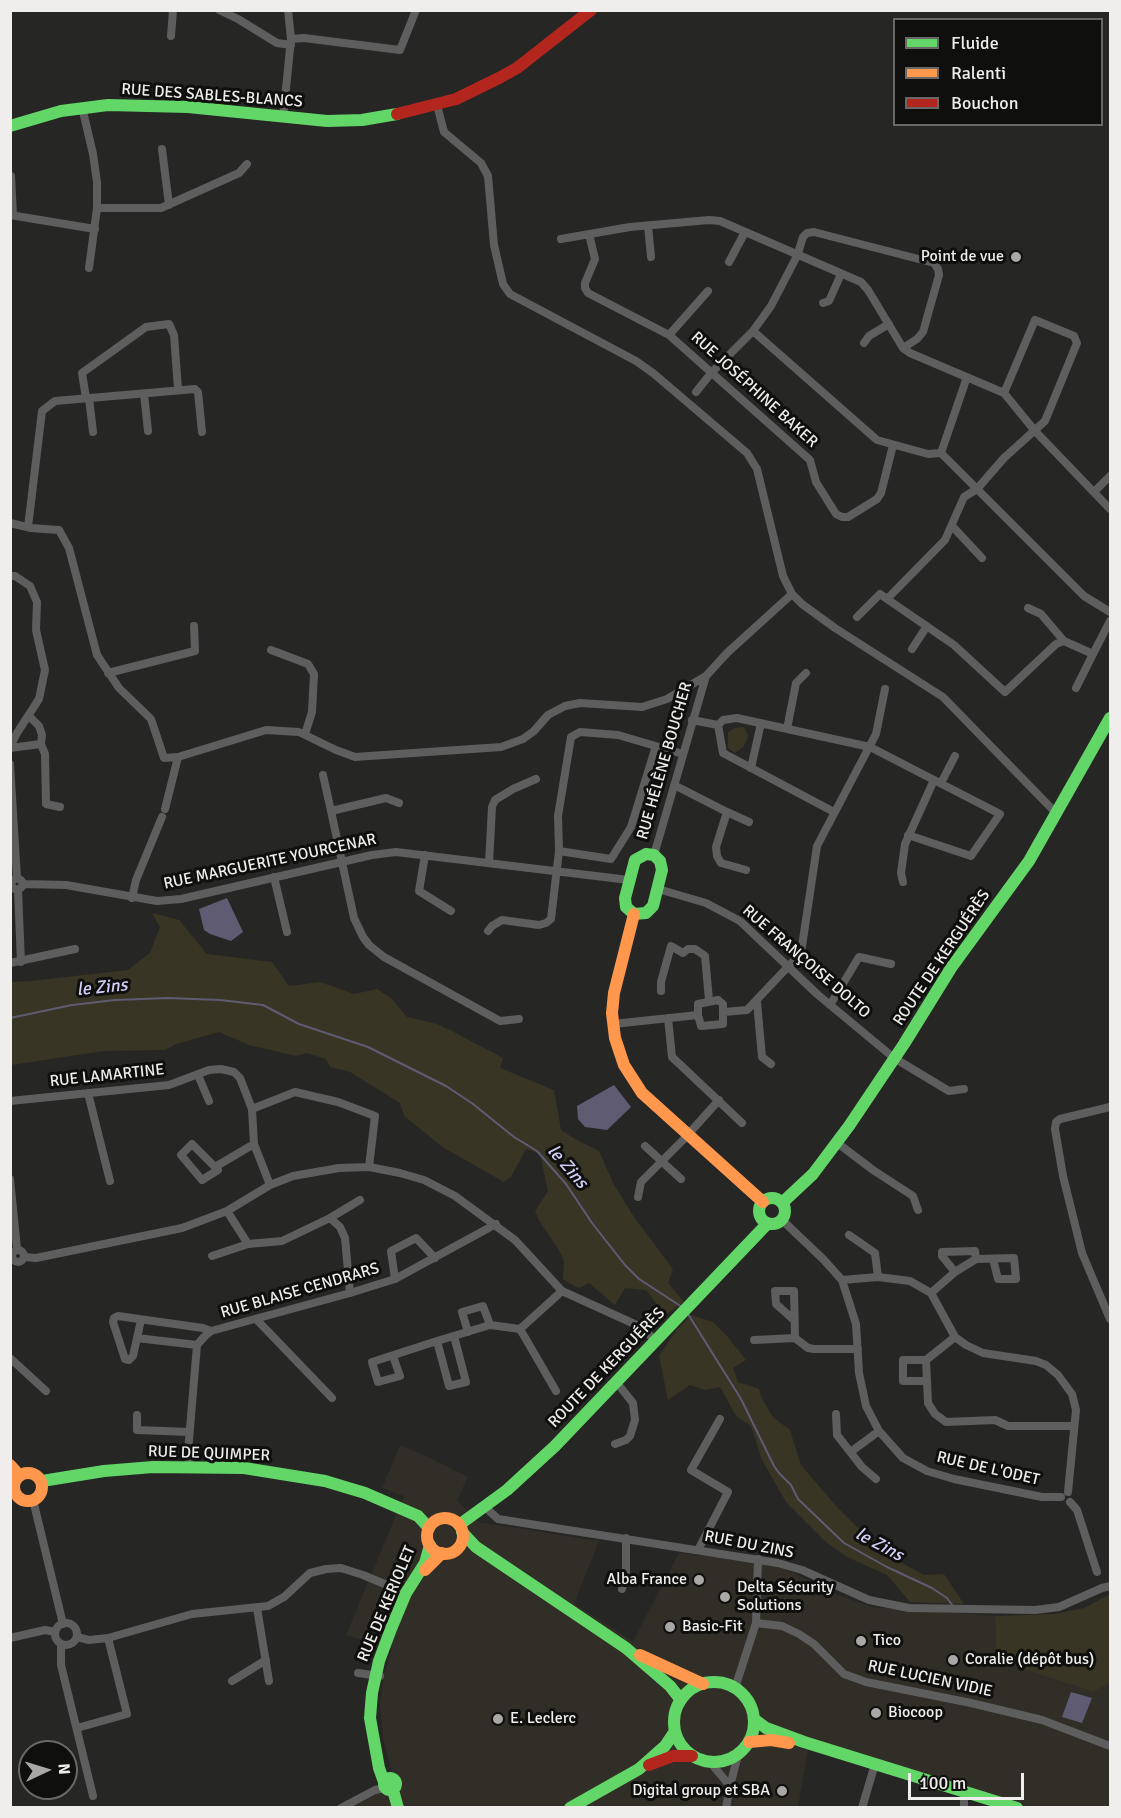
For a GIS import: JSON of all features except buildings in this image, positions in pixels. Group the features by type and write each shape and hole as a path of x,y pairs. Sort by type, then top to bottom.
{"main road":[{"name":"RUE DES SABLES-BLANCS","path":"10,126 82,107 143,105 327,121 362,120 412,112 478,89 517,68 591,10"},
{"name":"ROUTE DE KERGUÉRÈS","path":"782,1203 813,1174 894,1058 951,968 1029,861 1110,718"},
{"path":"646,854 654,855 660,861 662,870 653,906 646,913 634,914 626,907 625,898 635,860 646,854"},
{"path":"634,914 614,993 612,1013 615,1038 624,1065 642,1093 763,1202"},
{"path":"771,1198 782,1203 785,1214 782,1220 776,1224 764,1221 760,1214 763,1202 771,1198"},
{"name":"ROUTE DE KERGUÉRÈS","path":"461,1528 548,1453 768,1223"},
{"path":"10,1465 19,1475"},
{"name":"RUE DE QUIMPER","path":"42,1481 104,1471 153,1467 244,1468 325,1481 374,1496 381,1495 398,1500 433,1524"},
{"path":"32,1473 42,1481 41,1492 33,1500 26,1501 13,1493 19,1475 32,1473"},
{"path":"461,1528 462,1540 459,1547 452,1552 437,1552 430,1545 427,1533 433,1524 449,1518 461,1528 476,1546 626,1648 670,1686 681,1701"},
{"name":"RUE DE KERIOLET","path":"398,1808 388,1784 376,1718 375,1701 379,1661 406,1593 425,1563 430,1545"},
{"path":"459,1547 476,1546"},
{"name":"RUE DE KERIOLET","path":"378,1676 394,1631 414,1588 428,1566 442,1553"},
{"path":"626,1648 703,1684"},
{"path":"570,1808 639,1769 673,1756 692,1756 710,1762 725,1761 738,1755 749,1742 754,1719 748,1701 735,1688 719,1682 703,1684 688,1692 681,1701 674,1720 675,1731 681,1745 692,1756"},
{"path":"754,1719 766,1728 804,1742 1017,1808"},
{"path":"639,1769 665,1746 675,1731"},
{"path":"749,1742 771,1740 804,1742"}],"street":[{"path":"171,36 173,10"},
{"path":"219,10 277,43 304,38 400,50 416,10"},
{"path":"283,118 291,42 288,10"},
{"path":"437,105 444,132 481,163 488,176 494,245 503,284 510,294 636,361 747,453 757,469 783,576 792,594 836,628 943,697 1056,813"},
{"path":"82,107 93,154 97,208 89,268"},
{"path":"162,149 169,205"},
{"path":"97,208 160,208 239,172 247,164"},
{"path":"10,176 12,215 95,229"},
{"path":"561,239 648,226 708,220 720,221 861,282 903,348 1004,393 1035,431 1110,509"},
{"path":"648,226 651,257"},
{"path":"729,262 745,232"},
{"path":"696,392 712,372 753,331 771,306 797,256 803,237 807,233 814,232 934,263 939,275 923,332 903,348"},
{"name":"RUE JOSÉPHINE BAKER","path":"589,234 595,259 585,284 588,293 669,334 712,372 810,460 816,482 836,514 848,517 877,499 881,493 893,445"},
{"path":"824,303 829,301 841,274"},
{"path":"669,334 708,291"},
{"path":"887,599 945,540 964,497 977,489 1004,458 1045,421 1077,343 1074,336 1035,320 1004,393"},
{"path":"93,432 82,373 146,327 168,324 174,335 178,389"},
{"path":"864,343 869,336 889,324"},
{"path":"753,331 877,440 928,454 941,453 1084,596 1110,612"},
{"path":"941,453 968,377"},
{"path":"28,527 42,411 55,401 190,388 198,392 202,432"},
{"path":"144,394 148,431"},
{"path":"1094,492 1110,476"},
{"path":"10,523 59,530 69,548 97,654 118,688 151,719 164,758 178,757 258,732 280,730 305,734 336,750 356,757 501,747 523,739 534,731 548,715 565,706 580,704 648,706 667,699 706,676 727,653 792,594"},
{"path":"952,527 982,558"},
{"path":"10,576 15,576 30,586 37,602 36,630 45,670 39,699 10,748"},
{"path":"857,616 880,594 954,645 1005,692 1056,644 1064,641"},
{"path":"1028,608 1041,614 1064,641 1093,654"},
{"path":"1076,688 1110,621"},
{"path":"108,673 195,651 194,626"},
{"path":"912,649 927,626"},
{"path":"271,650 308,664 314,674 312,712 305,734"},
{"path":"787,729 796,683 806,673"},
{"name":"RUE HÉLÈNE BOUCHER","path":"654,855 706,676"},
{"path":"724,1012 747,1010 801,953 817,846 876,734 885,689"},
{"path":"29,716 39,726 42,735 41,744 45,754 46,804 60,807"},
{"path":"718,725 723,720 737,718 870,747 1000,814 970,856 908,835"},
{"path":"692,720 718,725"},
{"path":"751,768 761,723"},
{"path":"718,725 723,753 834,812"},
{"path":"488,931 502,920 539,925 551,919 559,852 558,816 571,737 580,732 618,735 683,754"},
{"path":"10,748 41,744"},
{"path":"559,852 611,860 631,827 656,746"},
{"path":"903,882 901,873 908,835 937,781 955,756"},
{"path":"132,898 136,880 164,813 178,757"},
{"path":"10,764 21,962"},
{"path":"323,776 354,918 369,945 384,957 500,1021 519,1019"},
{"path":"489,863 492,807 495,800 536,779"},
{"path":"674,785 749,822"},
{"path":"331,811 386,798 399,803"},
{"path":"727,812 716,847 717,856 721,863 746,870"},
{"name":"RUE MARGUERITE YOURCENAR","path":"16,884 66,885 157,901 180,899 342,861 396,852 629,880"},
{"path":"425,855 419,891 451,911"},
{"path":"274,878 287,932"},
{"name":"RUE FRANÇOISE DOLTO","path":"658,889 706,903 741,921 830,1005 894,1058 949,1090 964,1089"},
{"path":"661,991 661,982 672,946 683,954 688,949 695,949 700,950 705,956 710,1000"},
{"path":"10,963 75,949"},
{"path":"830,1005 859,957 891,964"},
{"path":"710,1000 721,1001 724,1012 723,1024 701,1026 698,1004 710,1000"},
{"path":"757,1002 762,1056 771,1064"},
{"path":"613,1024 698,1015"},
{"path":"668,1018 672,1057 742,1122"},
{"name":"RUE LAMARTINE","path":"10,1101 169,1086 209,1070 221,1069 234,1072 240,1078 252,1109 254,1144 270,1185"},
{"path":"198,1075 209,1101"},
{"path":"252,1109 294,1092 340,1102 375,1116 369,1167"},
{"path":"88,1093 110,1181"},
{"path":"638,1197 641,1182 719,1100"},
{"path":"1110,1107 1060,1119 1056,1122 1055,1129 1063,1176 1082,1253 1110,1319"},
{"path":"836,1142 913,1196 918,1210"},
{"path":"192,1144 215,1167 218,1170 202,1180 181,1155 192,1144"},
{"path":"215,1167 254,1144"},
{"path":"645,1146 681,1179"},
{"path":"25,1257 36,1258 182,1228 227,1211 270,1185 293,1176 318,1170 369,1167 424,1180 455,1196 515,1240 562,1291 641,1327 656,1341"},
{"path":"10,1179 17,1249 13,1253 12,1261 21,1262 25,1257"},
{"path":"212,1256 248,1244 282,1240 330,1218 360,1200"},
{"path":"227,1211 248,1244"},
{"path":"330,1218 340,1227 345,1238 350,1293"},
{"name":"RUE DE L'ODET","path":"782,1220 823,1259 842,1281 856,1324 861,1389 866,1406 879,1431 903,1458 927,1471 954,1479 1042,1497 1065,1494"},
{"name":"RUE BLAISE CENDRARS","path":"197,1345 211,1331 257,1320 395,1279 496,1224"},
{"path":"849,1235 875,1253 878,1277"},
{"name":"RUE BLAISE CENDRARS","path":"395,1279 391,1251 416,1238 435,1258"},
{"path":"17,1249 23,1251 25,1257"},
{"path":"955,1272 942,1256 942,1252 975,1251 976,1258"},
{"path":"931,1293 955,1272 976,1258 993,1259"},
{"path":"842,1281 878,1277 910,1281 931,1293 955,1336 974,1350 1027,1358 1046,1365 1062,1379 1072,1394 1076,1410 1063,1502 1070,1502 1077,1510 1098,1572"},
{"path":"393,1356 490,1325 520,1329 562,1291"},
{"path":"468,1332 462,1312 483,1306 490,1325"},
{"path":"141,1320 134,1356 129,1360 125,1359 113,1322 118,1316 211,1331"},
{"path":"257,1320 332,1398"},
{"path":"794,1320 795,1338 802,1345 814,1349 858,1349"},
{"path":"520,1329 556,1391"},
{"path":"437,1341 449,1386 466,1382 454,1336"},
{"path":"926,1381 903,1381 903,1360 926,1360 955,1336"},
{"path":"137,1338 197,1345 189,1432 188,1461 190,1467"},
{"path":"754,1340 795,1338"},
{"path":"10,1358 46,1391"},
{"path":"926,1360 928,1403 946,1422 994,1420 1008,1426 1074,1426"},
{"path":"615,1444 630,1436 634,1420 633,1403 617,1383"},
{"path":"836,1414 837,1435 852,1451 862,1467 876,1479"},
{"path":"137,1415 137,1430 189,1432"},
{"path":"698,1550 728,1492 691,1470 720,1419"},
{"path":"852,1451 879,1431"},
{"path":"33,1500 63,1623"},
{"name":"RUE DU ZINS","path":"485,1507 498,1519 778,1563 802,1570 869,1600 909,1608 1035,1610 1059,1607 1110,1586"},
{"path":"622,1589 626,1574 626,1538"},
{"path":"735,1688 753,1617 758,1559"},
{"path":"77,1637 89,1640 108,1638 198,1613 268,1606 284,1597 310,1573 326,1569 341,1568 406,1593"},
{"path":"257,1608 269,1681"},
{"name":"RUE LUCIEN VIDIE","path":"753,1617 799,1634 814,1644 844,1674 866,1682 1042,1720 1110,1746"},
{"path":"63,1623 70,1624 75,1628 77,1637 69,1645 61,1644 56,1639 55,1632 63,1623"},
{"path":"10,1638 45,1630 55,1632"},
{"path":"77,1728 127,1714 108,1638"},
{"path":"61,1644 61,1665 93,1796"},
{"path":"232,1681 266,1660"},
{"path":"358,1673 378,1676"},
{"path":"726,1808 738,1755"},
{"path":"710,1762 730,1786"},
{"path":"862,1808 875,1764"},
{"path":"341,1808 388,1784"},
{"path":"964,1792 964,1808"}],"shaded area":[{"path":"744,727 748,735 747,740 743,747 735,753 728,748 728,732"},
{"path":"227,898 243,932 231,941 204,930 199,909"},
{"path":"152,913 179,920 207,954 272,962 289,986 320,982 354,994 377,989 392,999 407,1017 437,1024 452,1031 503,1058 500,1068 554,1090 561,1130 599,1151 613,1183 634,1217 673,1269 668,1283 684,1302 665,1315 646,1290 625,1288 615,1305 589,1283 579,1288 563,1279 564,1261 535,1211 548,1191 540,1154 526,1149 511,1177 504,1182 444,1148 404,1116 400,1103 350,1072 330,1067 326,1059 307,1053 296,1056 249,1045 219,1032 176,1044 165,1050 104,1051 11,1065 11,982 128,970 150,953 160,927"},
{"path":"614,1085 631,1107 607,1130 585,1127 578,1119 577,1106"},
{"path":"691,1315 713,1322 746,1360 733,1368 738,1382 759,1389 773,1417 790,1430 801,1465 837,1507 856,1526 902,1563 924,1575 944,1574 964,1604 910,1602 887,1575 847,1557 826,1542 786,1502 762,1460 751,1426 736,1416 720,1387 705,1390 690,1385 668,1400 659,1356 677,1329"},
{"path":"400,1445 468,1477 457,1500 478,1522 599,1541 574,1604 633,1641 679,1553 778,1565 835,1594 872,1607 995,1616 996,1660 1093,1692 1110,1683 1110,1807 1017,1807 809,1744 798,1807 332,1808 393,1777 383,1738 380,1702 384,1674 392,1649 346,1635 404,1496 382,1488"},
{"path":"1110,1594 1110,1683 1093,1692 996,1660 995,1616 1055,1614 1084,1608"},
{"path":"1071,1692 1092,1698 1082,1723 1062,1717"}],"waterway":[{"name":"le Zins","path":"10,1018 72,1005 115,1000 168,998 220,1000 263,1005 299,1024 368,1047 446,1086 514,1137 537,1151 566,1184 592,1223 625,1265 639,1279 682,1307"},
{"name":"le Zins","path":"688,1314 741,1399 774,1466 791,1485 798,1499 844,1543 932,1588 947,1598 953,1606"}],"traffic: fast":[{"path":"10,126 61,111 108,105 188,107 327,121 362,120 397,114"},
{"path":"782,1203 813,1174 849,1126 951,968 1029,861 1110,718"},
{"path":"646,854 654,855 660,861 662,870 653,906 646,913 634,914 626,907 625,898 635,860 646,854"},
{"path":"772,1198 781,1202 785,1211 781,1220 772,1224 763,1220 759,1211 763,1202 772,1198"},
{"path":"459,1525 507,1490 555,1446 768,1223"},
{"path":"42,1481 104,1471 153,1467 244,1468 325,1481 365,1493 418,1516 429,1528"},
{"path":"462,1532 476,1547 626,1648 670,1686 681,1700"},
{"path":"384,1782 379,1768 370,1718 372,1693 379,1661 391,1629 406,1593 425,1563 430,1545"},
{"path":"714,1682 729,1685 742,1694 751,1707 754,1722 751,1737 742,1750 729,1759 714,1762 699,1759 686,1750 677,1737 674,1722 677,1707 686,1694 699,1685 714,1682"},
{"path":"754,1719 766,1728 804,1742 1017,1808"},
{"path":"570,1808 639,1769 665,1746 675,1731"},
{"path":"392,1778 396,1784 392,1790 388,1790 384,1782 392,1778"},
{"path":"393,1790 398,1808"}],"traffic: slow":[{"path":"634,914 614,993 612,1013 615,1038 624,1065 642,1093 763,1202"},
{"path":"10,1465 19,1475"},
{"path":"28,1473 38,1477 42,1487 38,1497 28,1501 18,1497 14,1487 18,1477 28,1473"},
{"path":"445,1518 458,1523 463,1536 458,1549 445,1554 432,1549 427,1536 432,1523 445,1518"},
{"path":"425,1570 442,1553"},
{"path":"640,1655 703,1684"},
{"path":"749,1742 771,1740 789,1743"}],"traffic: jam":[{"path":"397,114 456,99 499,78 517,68 591,10"},
{"path":"649,1765 673,1756 692,1756"}],"place":[{"name":"Point de vue","path":"1016,257"},
{"name":"Alba France","path":"699,1580"},
{"name":"Delta Sécurity Solutions","path":"725,1597"},
{"name":"Basic-Fit","path":"670,1627"},
{"name":"Tico","path":"861,1641"},
{"name":"Coralie (dépôt bus)","path":"953,1660"},
{"name":"Biocoop","path":"876,1713"},
{"name":"E. Leclerc","path":"498,1719"},
{"name":"Digital group et SBA","path":"782,1791"}]}
